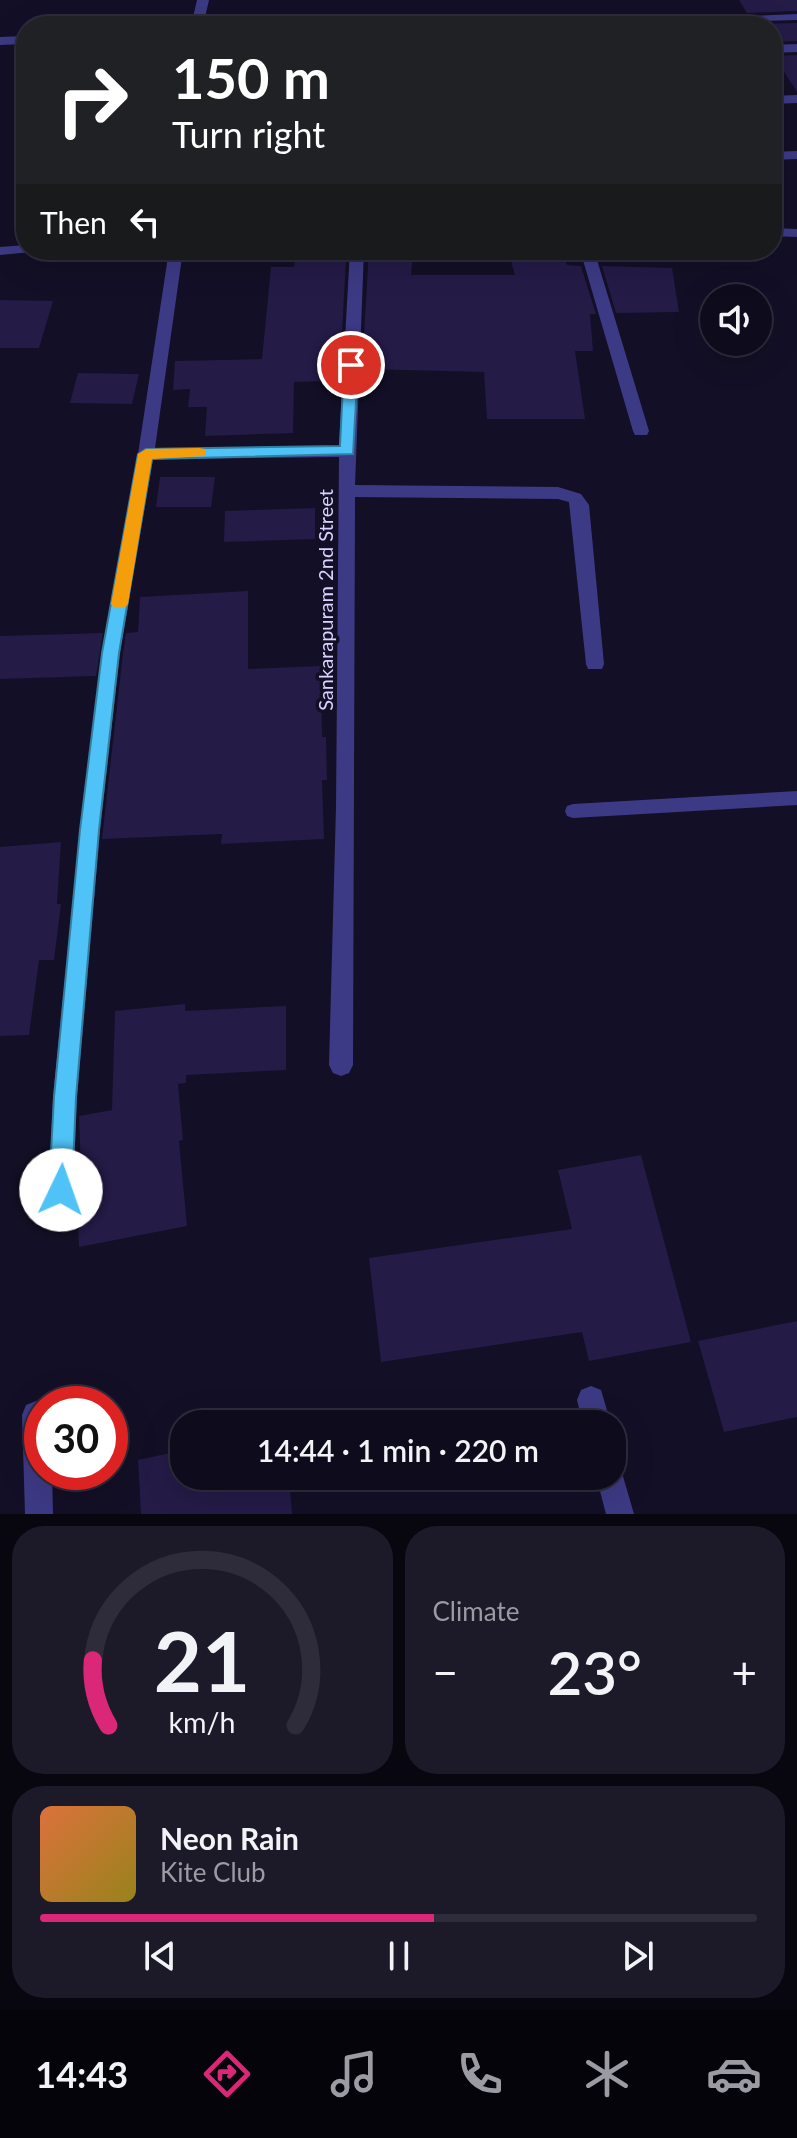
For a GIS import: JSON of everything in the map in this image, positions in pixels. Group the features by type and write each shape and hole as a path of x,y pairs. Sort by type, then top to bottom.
{"street":[{"path":"61,1190 65,1097 90,830 111,653 146,454 175,260"},
{"name":"Sankarapuram 2nd Street","path":"341,1065 346,807 347,451 357,260"},
{"path":"590,260 641,431"},
{"path":"146,454 347,451"},
{"path":"349,491 558,493 575,498 580,505 595,664"},
{"path":"38,1490 39,1514"},
{"path":"614,1490 620,1514"}],"lane":[{"path":"573,811 797,798"}],"building":[{"path":"739,0 797,0 797,11 747,13"},
{"path":"782,23 797,23 797,41 782,42"},
{"path":"797,55 797,92 782,69 782,56"},
{"path":"295,260 346,260 340,369 327,369 327,381 294,382 293,433 205,436 207,407 188,407 190,389 173,390 175,361 262,359 271,267 294,267"},
{"path":"368,260 412,260 411,275 515,275 511,260 565,260 567,265 581,266 596,314 590,314 593,351 575,351 585,419 487,419 484,372 362,369"},
{"path":"602,266 672,268 679,312 616,313"},
{"path":"0,300 53,301 39,348 0,348"},
{"path":"78,373 139,374 132,404 70,403"},
{"path":"160,477 215,477 211,507 156,507"},
{"path":"315,508 315,539 224,542 225,511"},
{"path":"248,591 248,669 321,666 322,737 326,737 327,780 322,780 324,839 221,844 222,834 102,839 126,633 138,632 140,597"},
{"path":"103,633 96,676 0,679 0,636"},
{"path":"61,842 57,904 61,904 54,960 39,960 29,1035 0,1036 0,847"},
{"path":"185,1004 185,1011 286,1006 286,1070 186,1075 186,1083 178,1084 183,1140 179,1141 187,1226 79,1247 77,1199 82,1199 79,1116 112,1110 115,1011"},
{"path":"641,1155 691,1342 589,1361 582,1332 381,1362 369,1258 572,1229 558,1170"},
{"path":"797,1321 797,1417 724,1432 698,1341"},
{"path":"170,1453 170,1490 290,1490 292,1514 141,1514 138,1460"}],"slow traffic":[{"path":"120,604 146,454 199,453"}],"route":[{"path":"61,1190 65,1097 90,830 111,653 146,454 347,451 351,365"}]}
